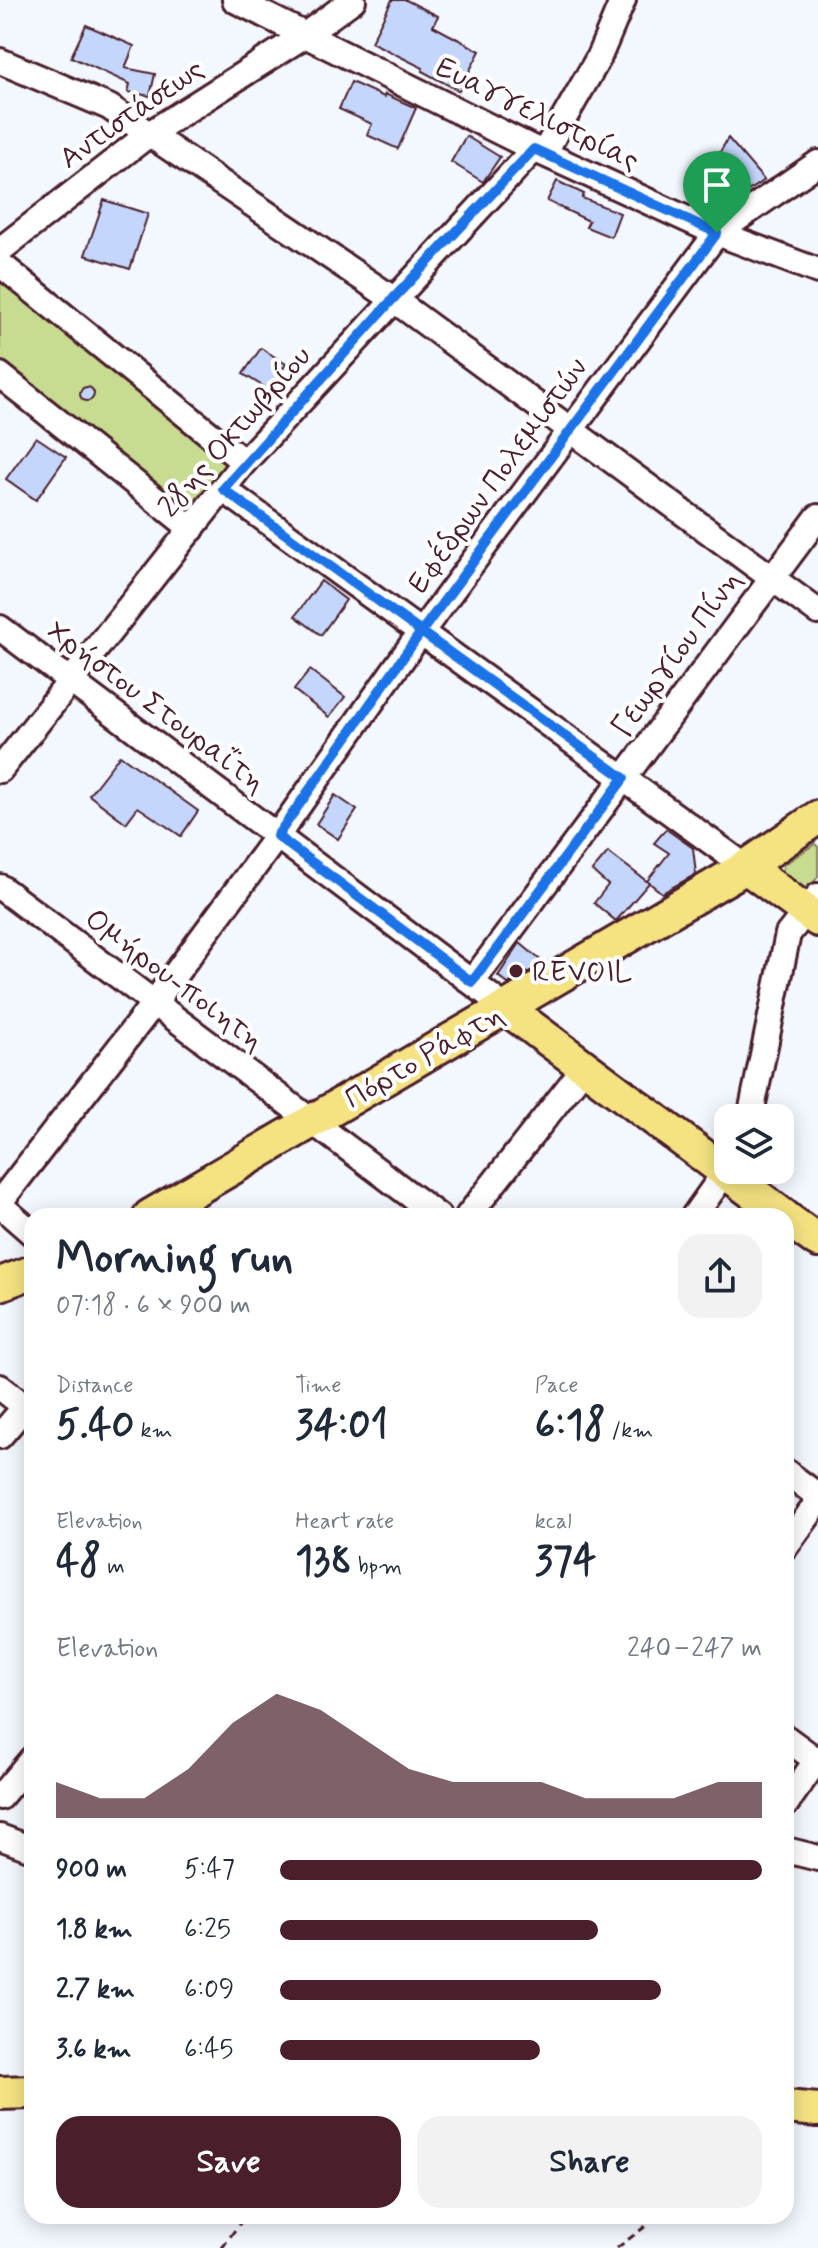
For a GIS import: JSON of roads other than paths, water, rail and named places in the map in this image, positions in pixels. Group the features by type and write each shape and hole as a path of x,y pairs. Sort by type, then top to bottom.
{"main road":[{"name":"Πόρτο Ράφτη","path":"164,1208 746,867 818,817"},
{"path":"746,867 814,909"},
{"path":"506,1008 714,1162"},
{"path":"743,1184 773,1208"},
{"path":"794,1224 818,1241"},
{"path":"0,1284 24,1275"},
{"path":"0,2093 24,2092"},
{"path":"794,2108 818,2110"}],"street":[{"name":"Ευαγγελιστρίας","path":"235,0 539,151 717,233 818,271"},
{"name":"Αντιστάσεως","path":"0,250 149,134 305,35 353,0"},
{"name":"28ης Οκτωβρίου","path":"0,770 244,462 393,299 539,151 598,59 623,0"},
{"path":"0,61 109,107 393,299 818,612"},
{"name":"Εφέδρων Πολεμιστών","path":"0,1203 154,1003 421,632 717,233 818,163"},
{"path":"0,264 244,462"},
{"path":"0,375 192,529"},
{"path":"223,489 746,867"},
{"name":"Γεωργίου Πίνη","path":"472,982 818,517"},
{"name":"Χρήστου Στουραΐτη","path":"0,628 506,1008"},
{"name":"Ομήρου-ποιητη","path":"0,887 427,1208"},
{"path":"753,1104 788,934 814,909"},
{"path":"474,1208 584,1068"},
{"path":"700,1208 717,1184"},
{"path":"0,1203 24,1226"},
{"path":"0,1387 24,1406"},
{"path":"0,1436 24,1413"},
{"path":"794,1478 818,1496"},
{"path":"794,1535 818,1502"},
{"path":"794,1743 817,1759 794,1792"},
{"path":"0,1797 24,1768"},
{"path":"0,1837 24,1846"},
{"path":"794,1852 818,1858"}],"place":[{"name":"REVOIL","path":"516,971"}]}
